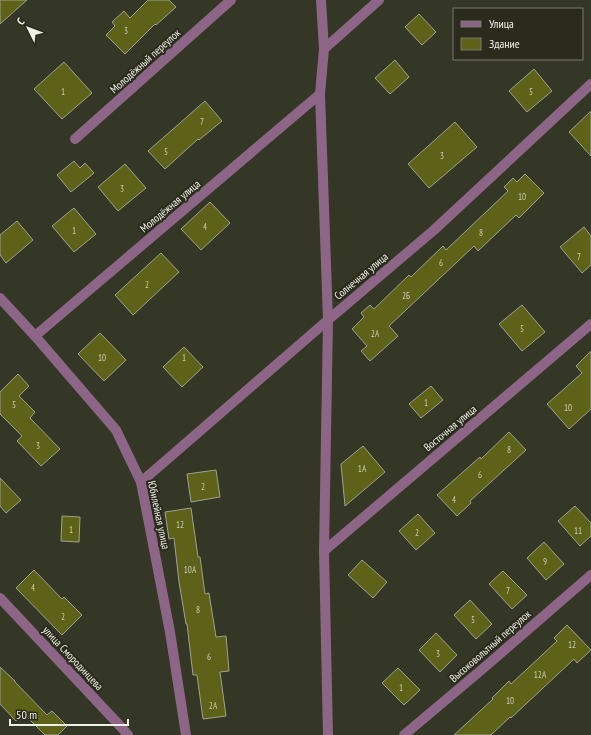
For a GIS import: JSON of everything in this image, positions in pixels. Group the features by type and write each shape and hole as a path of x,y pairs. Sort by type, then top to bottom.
{"street":[{"name":"Молодёжный переулок","path":"75,139 231,0"},
{"path":"321,0 324,49 320,94 328,320 324,551 328,735"},
{"path":"324,49 379,0"},
{"name":"Солнечная улица","path":"142,482 434,230 591,84"},
{"name":"Молодёжная улица","path":"35,336 320,94"},
{"name":"Юбилейная улица","path":"0,298 35,336 116,430 142,482 170,632 186,735"},
{"name":"Восточная улица","path":"324,551 591,324"},
{"name":"Высоковольтный переулок","path":"404,735 591,575"},
{"name":"улица Смородинцева","path":"0,598 128,735"}],"building":[{"path":"0,0 27,0 0,24"},
{"path":"148,0 169,0 176,7 156,25 155,24 125,54 106,35 115,26 112,22 124,11 130,18"},
{"path":"419,14 436,32 422,45 405,27"},
{"path":"395,60 409,77 390,94 375,78"},
{"path":"64,62 92,93 62,119 34,89"},
{"path":"534,69 552,91 527,112 509,91"},
{"path":"205,101 222,121 199,140 198,139 165,169 148,151"},
{"path":"591,111 591,156 569,132"},
{"path":"455,122 477,147 429,188 408,164"},
{"path":"74,161 80,168 85,163 94,173 71,192 57,175"},
{"path":"125,164 146,188 118,211 98,187"},
{"path":"525,174 544,193 519,218 516,215 478,251 474,246 389,326 398,336 370,361 361,351 367,346 352,329 364,317 361,313 370,305 374,309 409,275 411,277 443,246 446,250 508,191 504,187 513,178 517,182"},
{"path":"210,202 230,223 201,250 181,229"},
{"path":"74,208 96,234 74,252 52,226"},
{"path":"17,221 33,240 6,263 0,255 0,235"},
{"path":"584,227 591,236 591,265 582,273 560,247"},
{"path":"161,253 179,272 133,315 115,295"},
{"path":"522,305 545,332 522,351 499,324"},
{"path":"100,333 126,360 104,381 78,354"},
{"path":"184,347 203,367 182,387 163,367"},
{"path":"591,351 591,409 569,429 547,404 582,373 576,366"},
{"path":"18,374 29,386 19,396 35,412 30,418 60,449 41,466 17,441 22,436 0,414 0,392"},
{"path":"431,386 443,400 421,418 409,404"},
{"path":"509,432 526,450 470,501 471,503 457,516 437,495 480,457 481,459"},
{"path":"363,446 385,472 345,506 341,464"},
{"path":"216,470 220,497 191,502 187,474"},
{"path":"0,478 21,500 6,513 0,506"},
{"path":"575,506 591,523 591,536 580,546 558,521"},
{"path":"191,508 205,594 209,593 216,637 226,636 229,671 220,672 226,716 203,719 197,675 193,675 174,538 169,539 165,512"},
{"path":"418,514 435,533 416,550 399,531"},
{"path":"62,516 80,517 79,542 61,541"},
{"path":"544,542 564,564 546,580 527,558"},
{"path":"362,560 387,582 373,598 348,575"},
{"path":"34,570 62,599 64,597 82,615 62,635 16,588"},
{"path":"503,571 527,595 512,609 489,584"},
{"path":"470,600 492,624 476,639 454,615"},
{"path":"567,625 591,650 577,663 574,659 491,735 454,735 493,699 492,698 509,681 511,684 557,641 554,638"},
{"path":"436,633 457,655 440,672 419,650"},
{"path":"0,667 47,715 52,711 67,726 58,735 45,735 24,714 16,721 0,704"},
{"path":"398,668 420,690 404,705 382,683"}]}
